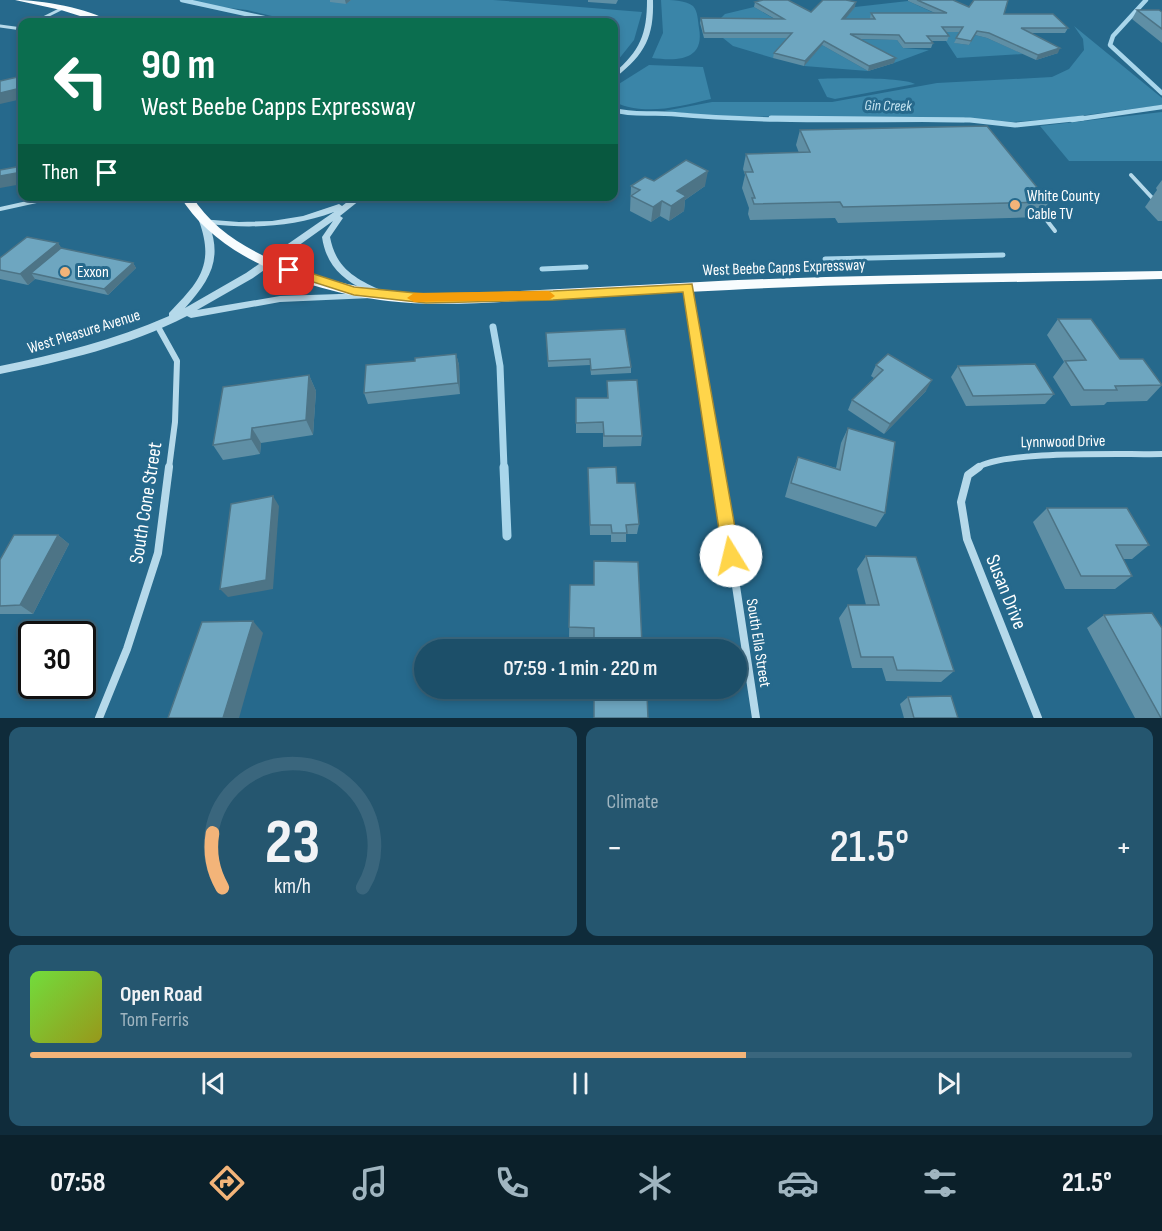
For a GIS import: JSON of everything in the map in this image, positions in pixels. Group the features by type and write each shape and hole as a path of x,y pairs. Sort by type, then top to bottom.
{"main road":[{"path":"19,0 63,8 94,18"},
{"name":"West Beebe Capps Expressway","path":"189,201 203,222 224,238 269,263 324,283 387,296 461,299 688,287 1162,275"}],"street":[{"path":"618,73 633,62 646,42 650,19 650,0"},
{"path":"168,321 210,267 211,243 203,222 242,226 280,225 322,214 351,201"},
{"name":"West Pleasure Avenue","path":"0,370 111,342 168,321 223,292 269,263 354,201"},
{"path":"356,201 333,225 326,237 327,249 337,267 347,277 387,296"},
{"name":"South Ella Street","path":"688,287 756,718"},
{"path":"168,321 225,307 280,299 335,295 387,296"},
{"name":"South Cone Street","path":"99,718 127,650 158,553 175,422 177,361 157,325"},
{"name":"Lynnwood Drive","path":"968,475 983,464 1012,457 1162,454"},
{"name":"Susan Drive","path":"968,475 961,502 967,539 1038,718"}],"lane":[{"path":"43,18 63,8"},
{"path":"0,26 18,28"},
{"path":"1131,175 1160,206"},
{"path":"0,209 36,201"},
{"path":"1036,207 1055,231"}],"shaded area":[{"path":"187,0 493,0 642,12 634,40 618,60 618,18 280,18 247,10 196,4"},
{"path":"661,0 678,1 693,6 698,20 700,39 693,53 679,59 652,58 663,33"},
{"path":"908,1 945,18 870,18 874,24 841,24 855,7"},
{"path":"754,7 783,24 718,21 725,14"},
{"path":"1074,26 1162,98 1162,105 1064,118 1013,122 967,118 712,116 664,111 712,102 832,102 937,83 1052,77 1069,69 1084,50 1083,39"},
{"path":"940,32 961,32 955,43 969,45 975,35 1023,54 957,58"},
{"path":"723,38 791,38 773,58 733,46"},
{"path":"849,39 897,40 903,48 929,50 894,63"},
{"path":"822,45 868,71 804,66"},
{"path":"649,65 703,67 711,99 662,109 638,109 618,103 618,84"},
{"path":"818,79 884,79 915,84 835,99 827,97"},
{"path":"1162,112 1162,161 1069,161 1040,126"}],"building":[{"path":"788,0 811,12 823,0 846,0 856,2 842,19 875,19 871,13 947,13 917,0 953,0 969,7 974,0 1008,0 1004,14 1053,14 1068,28 1021,28 1060,48 1038,55 989,33 977,31 971,41 956,38 963,27 942,27 949,36 927,36 933,43 905,43 899,35 850,34 896,58 869,66 824,41 805,61 774,53 792,33 704,33 701,18 784,19 755,2"},
{"path":"1137,10 1162,12 1162,29"},
{"path":"18,77 18,89 0,93 0,81"},
{"path":"987,126 1049,202 843,207 840,202 754,204 752,198 755,198 745,172 753,172 746,154 810,152 800,130"},
{"path":"686,160 708,171 677,191 686,196 671,206 662,201 653,207 631,196 640,190 631,186 645,177 654,181"},
{"path":"18,167 18,173 0,176 0,170"},
{"path":"27,237 58,243 20,274 0,270 0,258"},
{"path":"61,248 133,263 104,289 31,273"},
{"path":"1058,319 1091,319 1120,359 1143,359 1162,385 1115,386 1117,390 1084,390 1065,361 1086,360"},
{"path":"625,329 631,367 591,370 590,359 548,361 546,333"},
{"path":"456,354 458,383 364,393 366,365 415,361 415,358"},
{"path":"888,354 932,380 890,424 852,400 883,370 876,365"},
{"path":"1035,364 1054,394 973,396 958,366"},
{"path":"309,375 306,420 252,428 251,439 213,445 223,387"},
{"path":"637,380 642,436 604,436 603,422 576,423 576,398 608,398 607,381"},
{"path":"848,428 895,442 885,513 791,483 798,457 840,470"},
{"path":"616,467 617,483 635,483 639,524 626,525 627,533 612,533 611,525 590,525 588,468"},
{"path":"273,496 266,580 220,589 231,504"},
{"path":"1047,508 1127,508 1149,545 1116,545 1132,576 1081,576"},
{"path":"14,535 58,535 20,605 0,606 0,560"},
{"path":"866,556 916,557 954,671 897,670 893,657 861,657 848,605 879,605"},
{"path":"594,561 638,562 642,639 594,639 594,628 569,627 570,585 594,585"},
{"path":"1152,613 1162,628 1162,718 1104,615"},
{"path":"253,621 223,718 168,718 202,622"},
{"path":"951,696 958,718 914,718 908,697"},
{"path":"594,699 647,699 648,718 594,718"}],"waterway":[{"name":"Gin Creek","path":"182,0 264,18"},
{"path":"1146,0 1113,36 1110,45 1162,93"},
{"name":"Gin Creek","path":"1072,120 1162,107"},
{"name":"Gin Creek","path":"618,111 745,119 964,120"},
{"name":"Gin Creek","path":"771,118 970,120 1015,125 1083,118"},
{"path":"825,259 1003,255"},
{"path":"542,269 586,267"},
{"path":"493,327 500,366 504,468"},
{"path":"504,467 507,536"}],"slow traffic":[{"path":"414,298 549,296"}],"place":[{"name":"White County Cable TV","path":"1015,205"},
{"name":"Exxon","path":"65,272"}],"route":[{"path":"289,270 354,291 426,298 553,296 688,287 696,325 731,556"}]}
